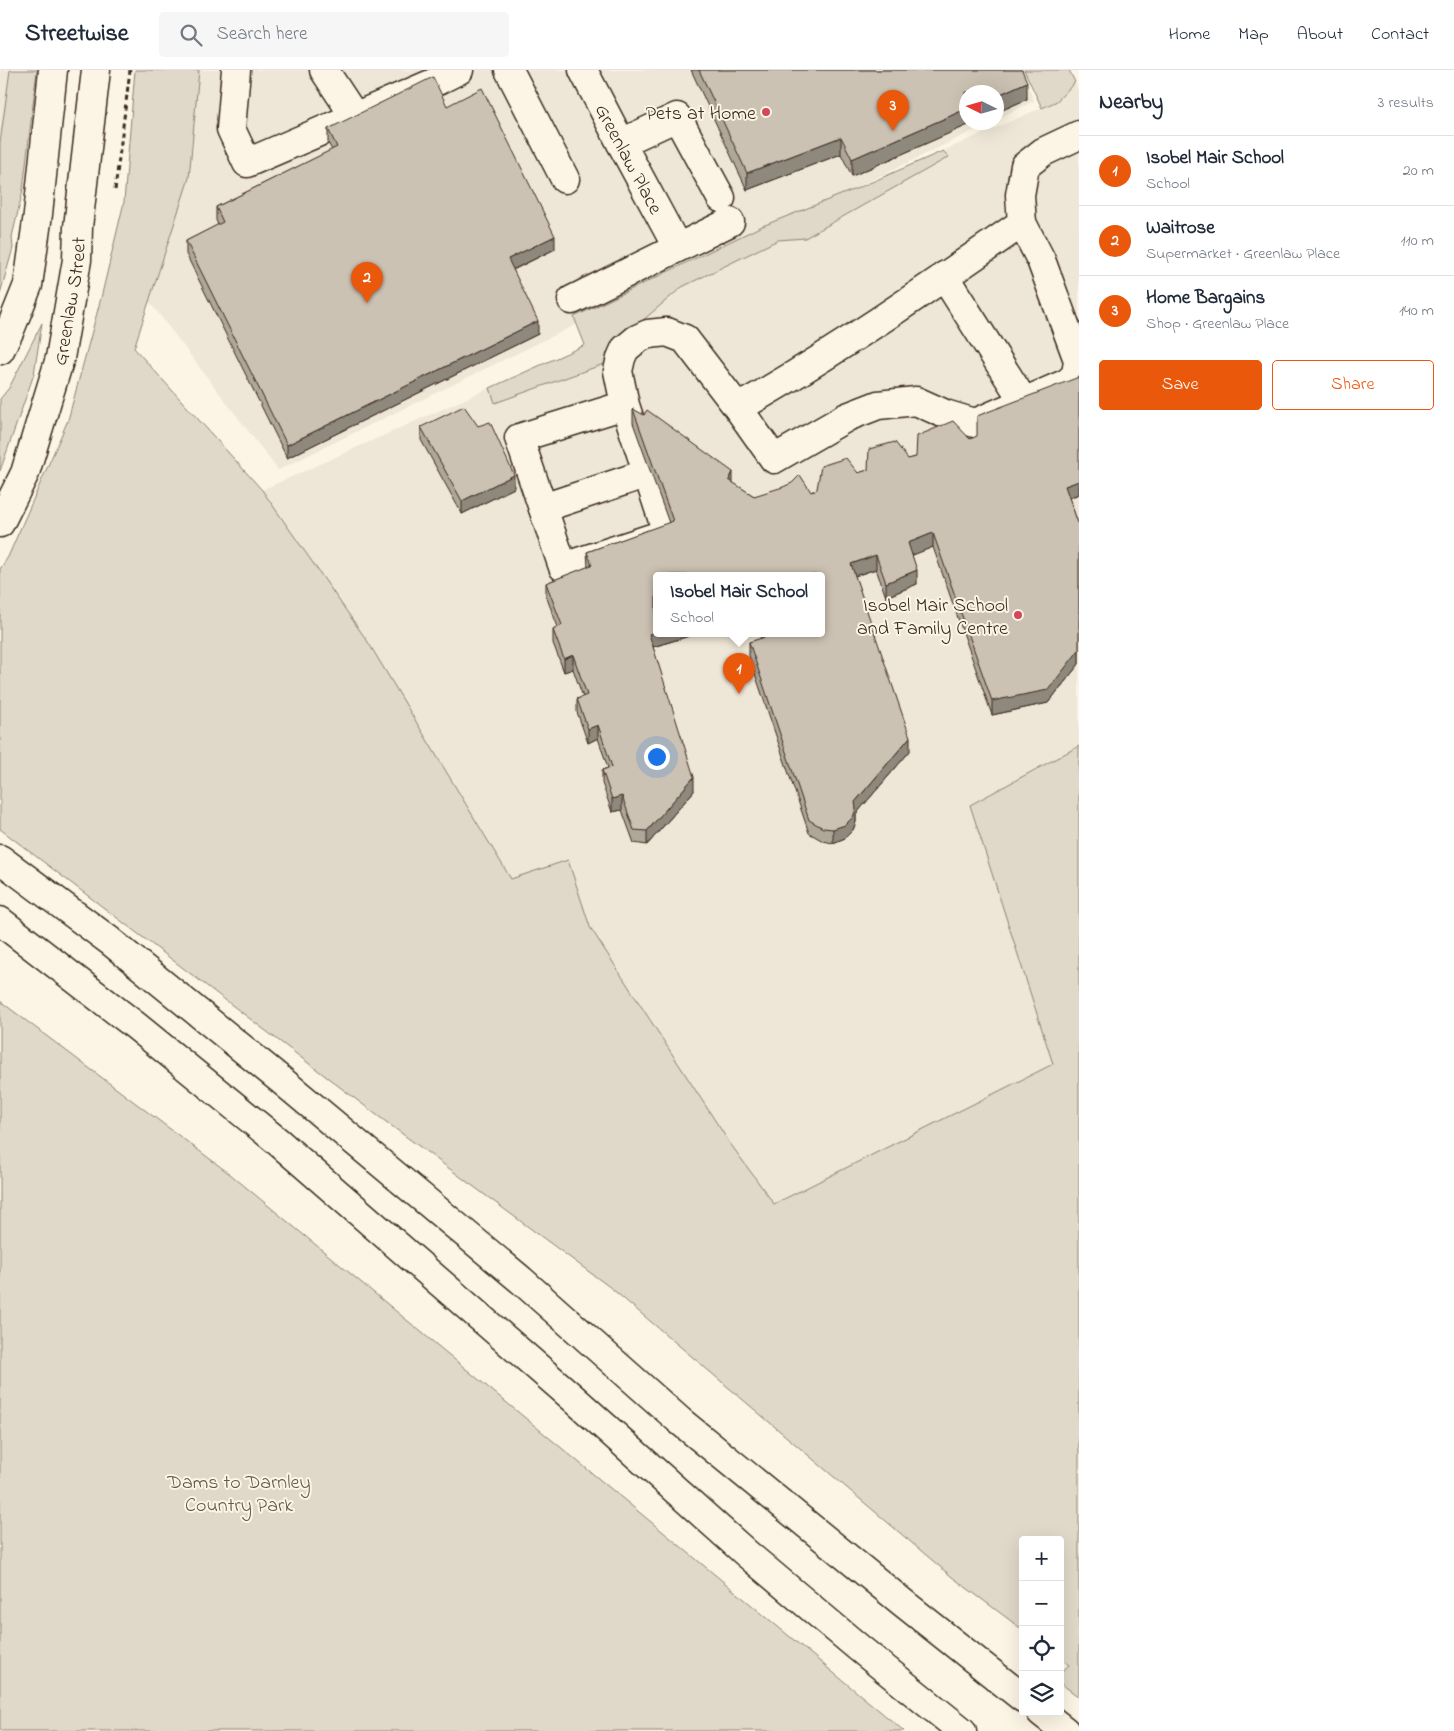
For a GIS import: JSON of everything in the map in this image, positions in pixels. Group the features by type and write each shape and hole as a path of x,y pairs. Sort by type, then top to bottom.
{"main road":[{"name":"Greenlaw Street","path":"0,350 28,285 38,214 53,70"},
{"name":"Greenlaw Street","path":"0,523 24,473 60,358 77,260 78,227 96,70"},
{"path":"236,70 231,129 247,163 355,116 428,77 459,70"},
{"path":"324,70 355,116"},
{"path":"509,70 565,179"},
{"name":"Greenlaw Place","path":"583,70 677,246"},
{"path":"572,300 677,246 726,210 677,117 621,143"},
{"path":"625,405 519,438 563,567 667,533 625,405 618,371 625,350 636,340 648,334 667,332 685,339 774,459 847,418 878,405 916,402 975,423 1067,383 1076,375 1078,360 1041,260 1022,223 1020,195 1025,166 1043,152 1079,135"},
{"path":"738,408 783,383 1022,223"},
{"path":"944,276 1024,402"},
{"path":"543,508 648,473"},
{"path":"0,859 110,941 274,1074 521,1280 680,1421 1019,1695"},
{"path":"0,921 136,1026 276,1140 574,1398 746,1553 962,1731"},
{"path":"1046,1716 1065,1731"}],"shaded area":[{"path":"0,70 10,70 1,144 0,143"},
{"path":"174,70 1022,70 1034,101 1004,116 1004,85 959,85 959,130 975,130 278,470 145,296"},
{"path":"1075,82 1079,92 1079,746 970,805 1053,1064 774,1205 729,1142 590,927 568,860 511,879 368,642 262,490 585,345 607,320 858,188 991,130 1004,130 1004,124 1057,101"}],"green space":[{"path":"10,70 37,70 23,190 12,237 13,248 0,294 0,143"},
{"path":"135,70 199,70 189,178 134,348 262,490 368,642 511,879 568,860 590,927 729,1142 774,1204 1053,1064 970,805 1079,746 1079,1697 1064,1686 1064,1669 1069,1665 1064,1661 1064,1536 1019,1536 1019,1627 952,1577 611,1288 374,1113 0,829 0,569 8,557 68,420 101,298 124,202"},
{"path":"1024,70 1069,70 1075,82 1057,101 1042,108"},
{"path":"943,151 949,157 805,238 778,240 682,287 622,338 604,364 495,403 490,388 585,345 574,317 760,227 858,188"},
{"path":"42,323 34,374 0,471 0,399 9,388"},
{"name":"Dams to Darnley Country Park","path":"0,1001 230,1174 904,1731 0,1731"}],"building":[{"path":"699,70 1022,70 1027,82 1004,92 1004,85 959,85 959,112 852,159 841,137 747,173"},
{"path":"433,77 447,106 482,88 555,236 508,259 538,321 287,445 186,241 223,222 216,207 337,147 328,129"},
{"name":"Isobel Mair School and Family Centre","path":"1079,377 1079,481 1065,486 1079,526 1079,650 1048,690 992,701 933,533 908,543 917,570 886,583 876,555 851,564 910,737 855,802 856,809 853,817 845,825 833,829 823,828 809,820 749,642 765,637 825,637 825,572 653,572 653,633 649,634 694,777 647,831 634,830 622,796 612,799 602,770 612,767 598,725 588,729 577,699 587,695 573,655 564,659 553,630 562,625 546,583 592,565 587,552 673,521 633,409 644,415 647,410 733,472 729,480 754,496 792,483 800,475 811,492 817,489 821,466 846,458 858,473 868,470 869,449 895,442 908,459 916,457 917,436 953,421 970,439 977,436 977,416"},
{"path":"464,406 478,426 490,422 514,475 462,501 421,427"}],"place":[{"name":"Pets at Home","path":"766,112"},
{"name":"Home Bargains","path":"893,131"},
{"name":"Waitrose","path":"367,303"},
{"name":"Isobel Mair School and Family Centre","path":"1018,615"},
{"name":"Isobel Mair School","path":"739,694"}]}
